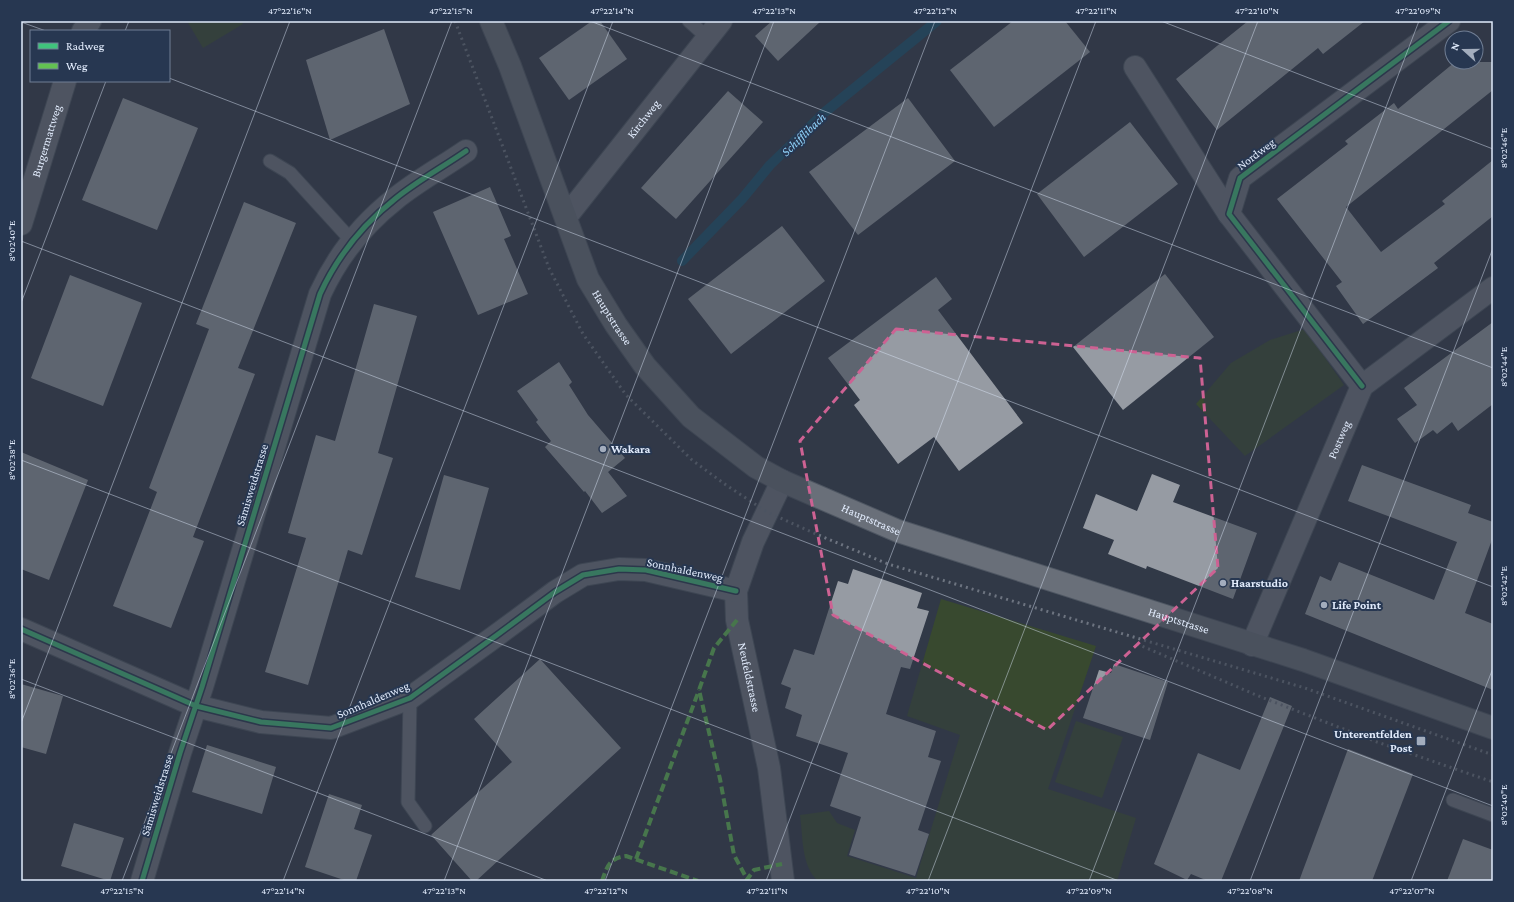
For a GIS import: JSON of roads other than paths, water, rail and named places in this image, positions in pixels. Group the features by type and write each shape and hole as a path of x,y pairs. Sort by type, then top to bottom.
{"main road":[{"name":"Hauptstrasse","path":"490,21 510,66 588,279 616,325 645,366 691,417 756,467 782,481 898,531 1303,660 1493,728"}],"street":[{"path":"84,30 90,21"},
{"name":"Nordweg","path":"1229,214 1240,178 1449,21"},
{"name":"Kirchweg","path":"566,217 714,29"},
{"path":"1135,67 1229,214 1362,386 1493,288"},
{"name":"Burgermattweg","path":"21,224 65,82"},
{"name":"Sämisweidstrasse","path":"142,881 314,312 327,279 352,241 366,225 396,198 466,151"},
{"name":"Postweg","path":"1252,645 1362,386"},
{"name":"Neufeldstrasse","path":"782,481 753,542 736,591 737,620 769,768 783,881"},
{"name":"Sonnhaldenweg","path":"21,629 196,706 261,722 331,728 410,698 555,592 583,575 619,569 646,570 736,591"}],"lane":[{"path":"689,21 714,29"},
{"path":"270,161 290,173 352,241"},
{"path":"410,698 408,802 425,826"},
{"path":"1453,800 1493,815"}],"waterway":[{"name":"Schifflibach","path":"682,261 742,199 770,165 825,112 937,21"}],"railway":[{"path":"455,21 549,268 583,334 626,395 692,460 726,485 767,512 888,564 1305,688 1493,755"},
{"path":"1137,644 1261,697 1377,742 1493,782"}],"place":[{"name":"Wakara","path":"603,449"},
{"name":"Haarstudio","path":"1223,583"},
{"name":"Life Point","path":"1324,605"},
{"name":"Unterentfelden Post","path":"1421,741"}]}
